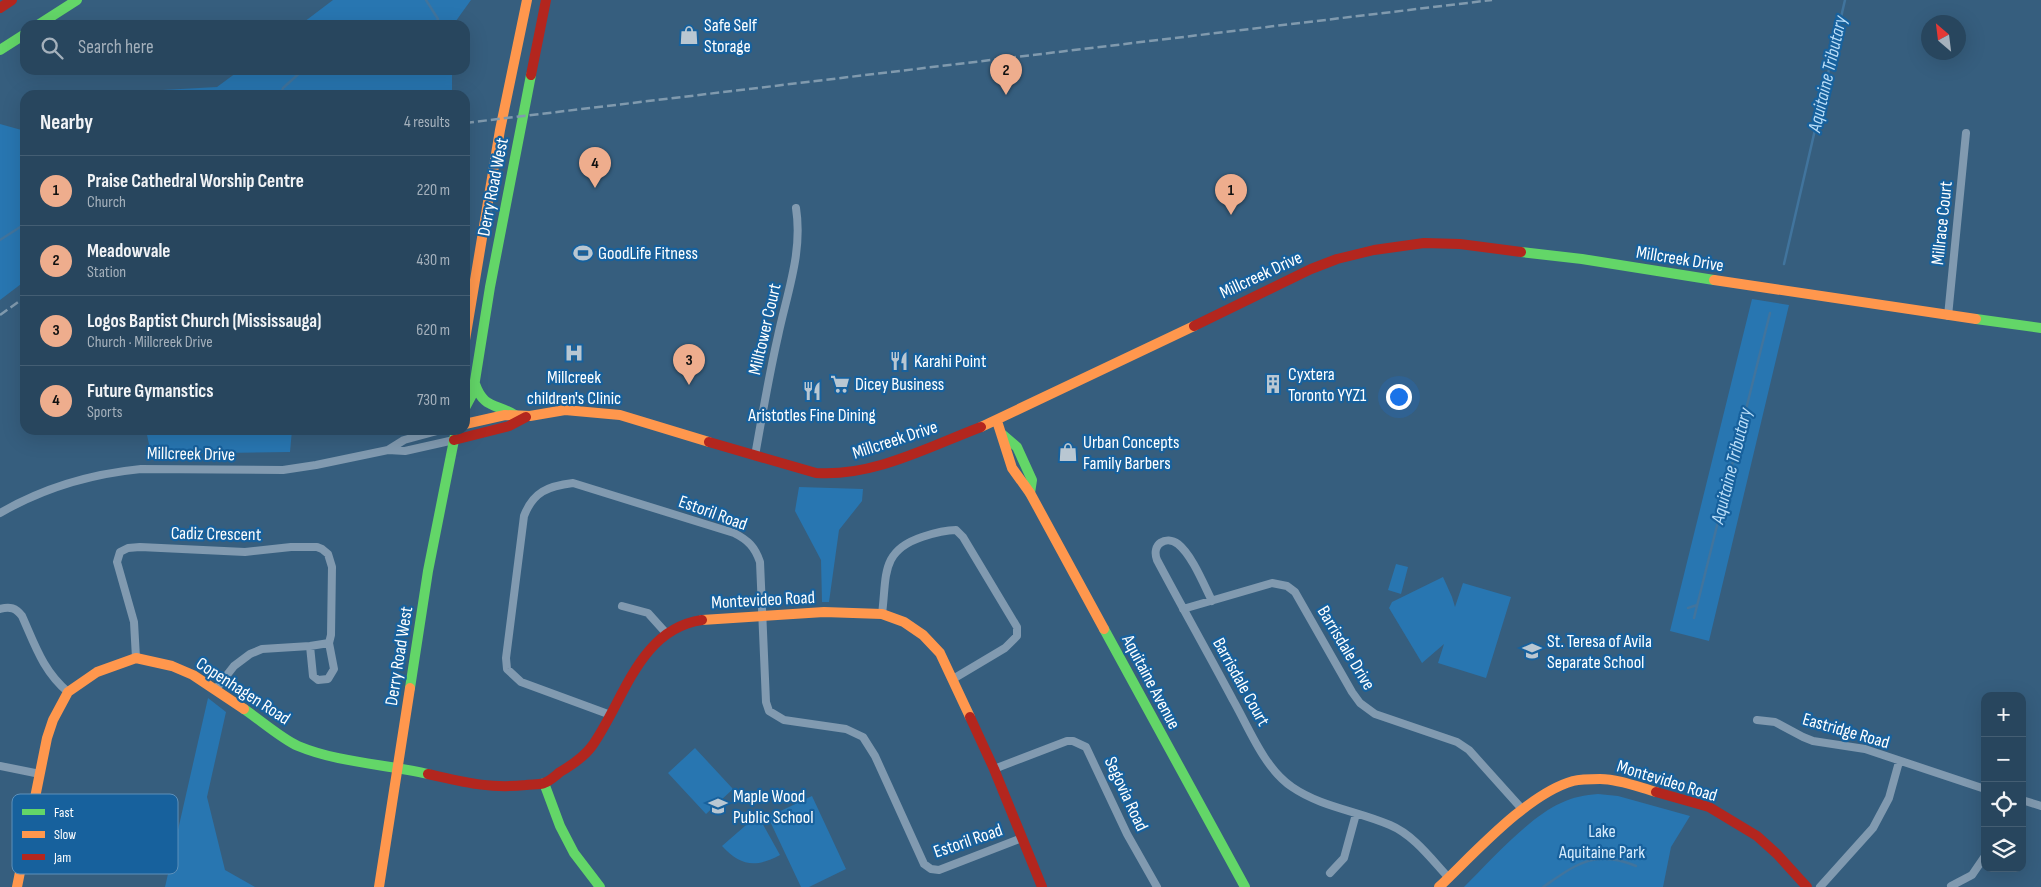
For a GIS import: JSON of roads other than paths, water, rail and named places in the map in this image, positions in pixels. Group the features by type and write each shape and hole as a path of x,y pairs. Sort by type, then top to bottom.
{"main road":[{"path":"0,8 12,0"},
{"path":"46,20 77,0"},
{"name":"Derry Road West","path":"470,310 500,130 526,0"},
{"name":"Derry Road West","path":"470,399 473,393 490,287 546,0"},
{"path":"0,50 20,37"},
{"name":"Millcreek Drive","path":"470,423 505,415 530,416 565,410 620,414 816,473 857,472 895,460 997,421 1311,269 1353,254 1424,243 1490,246 1804,295 2041,328"},
{"path":"475,382 483,402 508,410 516,416"},
{"name":"Millcreek Drive","path":"470,432 509,426 530,416"},
{"name":"Aquitaine Avenue","path":"997,421 1003,435 1006,452 1022,486 1030,492 1245,887"},
{"name":"Derry Road West","path":"379,887 428,571 455,435"},
{"name":"Montevideo Road","path":"399,767 481,786 507,787 544,782 579,760 592,746 627,682 666,633 695,621 762,615 824,612 882,614 904,622 932,644 940,653 994,769 1042,887"},
{"path":"36,794 47,738 53,720 68,692 97,672 136,658"},
{"name":"Copenhagen Road","path":"136,658 172,666 193,675 296,745 331,757 399,767"},
{"name":"Montevideo Road","path":"1439,887 1522,809 1548,792 1574,781 1602,779 1621,782 1710,807 1757,836 1807,887"},
{"path":"544,782 560,826 574,852 600,887"},
{"path":"17,887 20,874"}],"street":[{"name":"Millrace Court","path":"1948,316 1966,133"},
{"name":"Milltower Court","path":"755,456 770,373 798,244 799,227 796,208"},
{"name":"Millcreek Drive","path":"388,450 404,440 422,435"},
{"name":"Millcreek Drive","path":"0,513 52,487 119,471 142,469 283,470 388,450 405,451 455,435"},
{"name":"Estoril Road","path":"608,714 521,682 506,669 524,516 528,505 539,493 558,485 573,483 734,533 748,540 757,552 760,562 766,702 769,711 784,720 846,729 863,737 875,756 924,864 931,869 939,870 1022,838"},
{"path":"882,614 888,564 892,554 912,540 945,530 956,530 1017,627 1017,636 1005,648 953,679"},
{"name":"Barrisdale Court","path":"1212,601 1186,553 1177,543 1170,541 1156,547 1154,553 1183,610 1264,754 1281,779 1305,795 1356,814"},
{"name":"Cadiz Crescent","path":"136,658 134,622 117,562 120,552 128,548 140,547 245,552 291,547 317,547 322,549 328,554 332,567 332,636 329,643 334,669 328,679 318,680 313,676 310,646"},
{"name":"Barrisdale Drive","path":"1183,610 1272,583 1287,586 1295,592 1360,703 1375,714 1457,742 1469,750 1522,809"},
{"path":"622,606 648,613 666,633"},
{"path":"0,609 12,608 18,611 44,665 56,683 68,692"},
{"path":"216,690 234,666 250,654 262,649 329,643"},
{"name":"Eastridge Road","path":"1757,720 1775,722 1813,741 1865,749 1900,762 1981,787"},
{"name":"Segovia Road","path":"994,769 1067,741 1073,741 1086,747 1127,834 1157,887"},
{"path":"1820,887 1873,828 1889,798 1900,762"},
{"path":"0,766 40,774"},
{"path":"2026,801 2041,806"},
{"path":"1330,873 1344,858 1356,814 1390,825 1403,832 1448,878"},
{"path":"1951,886 1972,875 1981,862"}],"waterway":[{"path":"426,0 438,20"},
{"name":"Aquitaine Tributary","path":"1784,264 1845,0"},
{"path":"282,90 297,75"},
{"path":"0,240 20,227"},
{"name":"Aquitaine Tributary","path":"1694,618 1770,313"},
{"path":"1688,608 1697,605"},
{"path":"1543,887 1576,866 1597,859 1621,861 1636,866"}],"railway":[{"path":"470,122 1492,0"},
{"path":"0,315 20,301"}],"place":[{"name":"Safe Self Storage","path":"689,35"},
{"name":"Meadowvale","path":"1006,95"},
{"name":"Future Gymanstics","path":"595,188"},
{"name":"Praise Cathedral Worship Centre","path":"1231,215"},
{"name":"GoodLife Fitness","path":"583,253"},
{"name":"Millcreek children's Clinic","path":"574,353"},
{"name":"Karahi Point","path":"899,361"},
{"name":"Dicey Business","path":"840,384"},
{"name":"Cyxtera Toronto YYZ1","path":"1273,384"},
{"name":"Logos Baptist Church (Mississauga)","path":"689,385"},
{"name":"Aristotles Fine Dining","path":"812,391"},
{"name":"Urban Concepts Family Barbers","path":"1068,452"},
{"name":"St. Teresa of Avila Separate School","path":"1532,651"},
{"name":"Maple Wood Public School","path":"718,806"}],"park label":[{"name":"Lake Aquitaine Park","path":"1602,841"}]}
